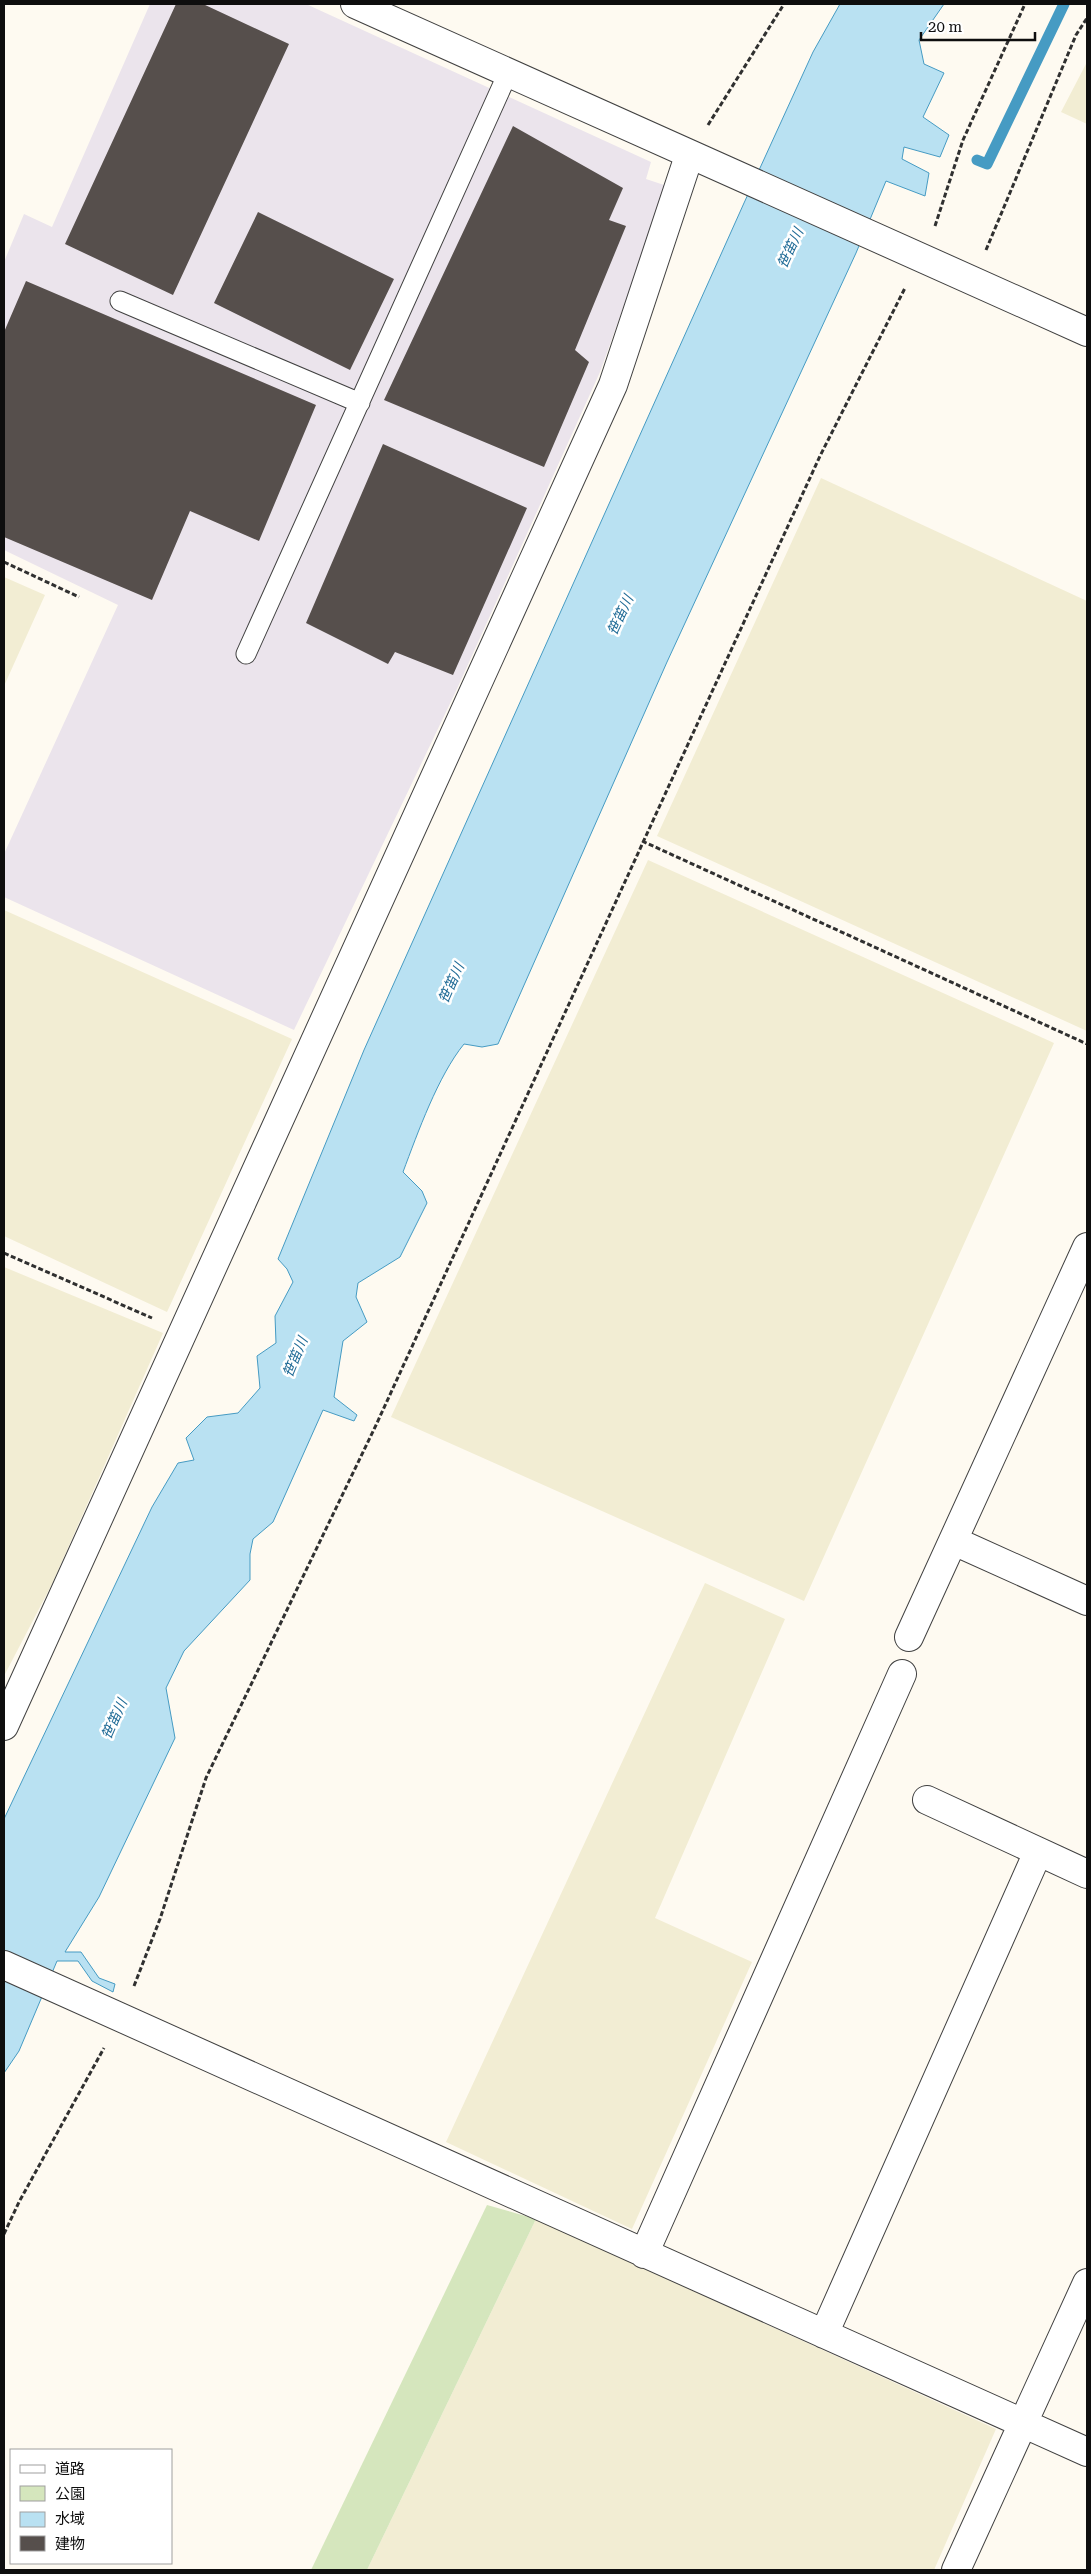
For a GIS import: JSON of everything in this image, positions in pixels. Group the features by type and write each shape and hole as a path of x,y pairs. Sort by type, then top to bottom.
{"street":[{"path":"355,4 689,156 1087,332"},
{"path":"4,1726 613,385 689,156"},
{"path":"910,1637 1087,1247"},
{"path":"954,1541 1087,1601"},
{"path":"644,2254 902,1674"},
{"path":"926,1800 1087,1874"},
{"path":"824,2334 1038,1852"},
{"path":"4,1965 1087,2452"},
{"path":"956,2570 1087,2283"}],"lane":[{"path":"246,654 508,73"},
{"path":"120,301 360,403"}],"path":[{"path":"689,156 784,4"},
{"path":"4,2234 19,2202 121,2018 160,1919 206,1778 377,1423 820,456 921,257 963,140 1025,4"},
{"path":"973,280 1076,34 1087,18"},
{"path":"4,562 79,597"},
{"path":"642,841 1087,1044"},
{"path":"4,1252 182,1332"}],"shaded area":[{"path":"150,4 306,4 651,162 646,179 667,186 600,372 456,691 294,1030 4,897 4,854 118,605 4,550 4,262 24,214 52,227"},
{"path":"1087,62 1087,124 1061,112"},
{"path":"821,478 1087,601 1087,1031 657,836"},
{"path":"4,577 45,595 4,686"},
{"path":"648,860 1054,1043 804,1601 391,1417"},
{"path":"4,910 292,1039 167,1312 4,1236"},
{"path":"4,1267 163,1333 52,1584 4,1676"},
{"path":"705,1583 785,1619 655,1918 752,1962 632,2229 446,2142"},
{"path":"536,2219 996,2429 934,2570 367,2570"}],"green space":[{"path":"487,2205 536,2219 367,2570 311,2570"}],"water":[{"name":"笹笛川","path":"840,4 944,4 919,40 924,64 944,73 923,117 949,135 940,157 904,147 902,159 929,173 925,196 886,181 856,253 667,662 498,1044 482,1047 464,1044 446,1072 429,1105 403,1172 422,1191 427,1203 400,1257 358,1283 356,1297 367,1322 343,1341 334,1397 357,1415 354,1421 323,1410 273,1522 253,1539 250,1554 250,1580 184,1651 166,1688 175,1738 99,1897 65,1952 81,1952 99,1978 115,1984 113,1992 92,1981 78,1961 57,1961 19,2051 4,2073 4,1819 152,1507 178,1463 194,1460 186,1438 207,1417 238,1413 260,1388 257,1356 276,1343 275,1316 293,1282 287,1269 278,1259 364,1050 744,203 813,52"}],"building":[{"path":"176,4 203,4 289,44 173,295 65,244"},
{"path":"513,126 623,188 609,220 626,226 575,350 589,362 544,467 384,400"},
{"path":"258,212 394,279 350,370 214,303"},
{"path":"26,281 316,405 259,541 190,511 152,600 4,537 4,332"},
{"path":"383,444 527,508 453,675 395,652 388,664 306,623"}],"waterway":[{"path":"977,160 987,164 1064,4"}]}
